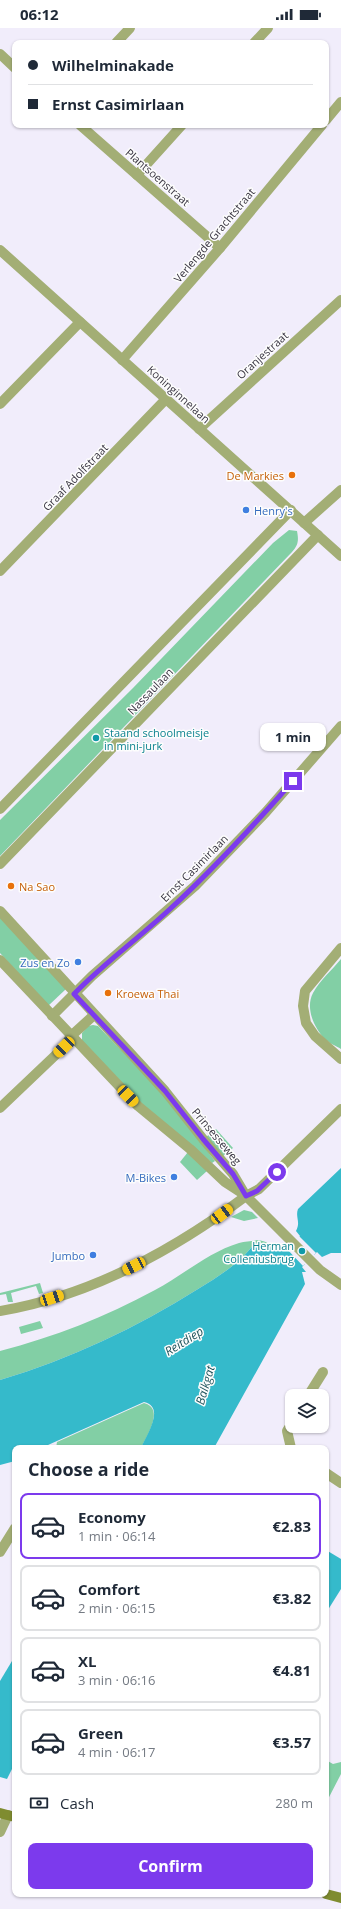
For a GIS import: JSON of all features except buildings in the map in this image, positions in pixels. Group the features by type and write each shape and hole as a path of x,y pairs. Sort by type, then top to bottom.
{"main road":[{"path":"329,1895 341,1898"}],"street":[{"path":"119,40 130,28"},
{"path":"257,40 268,28"},
{"path":"0,54 12,65"},
{"path":"329,116 341,102"},
{"name":"Plantsoenstraat","path":"83,128 220,248"},
{"path":"137,175 179,128"},
{"name":"Verlengde Grachtstraat","path":"122,360 220,248 320,128"},
{"name":"Koninginnelaan","path":"0,250 341,556"},
{"name":"Oranjestraat","path":"199,428 341,300"},
{"path":"0,404 80,322"},
{"name":"Graaf Adolfstraat","path":"0,571 166,399"},
{"path":"304,523 341,490"},
{"path":"0,809 291,510"},
{"name":"Nassaulaan","path":"0,864 318,535"},
{"name":"Ernst Casimirlaan","path":"52,1016 92,976 195,886 266,812 341,726"},
{"name":"Prinsesseweg","path":"0,911 74,994 165,1091 233,1174 246,1196"},
{"path":"341,948 305,991 303,1006 306,1023 315,1036 341,1059"},
{"path":"0,960 138,1106 190,1149 225,1182 246,1196 320,1270 341,1285"},
{"path":"0,1108 64,1047 71,1036 94,1015"},
{"path":"0,1311 52,1298 121,1272 172,1246 197,1231 246,1196 260,1189 341,1109"},
{"path":"312,1389 323,1372"},
{"path":"287,1433 290,1445"},
{"path":"329,1475 341,1483"},
{"path":"0,1552 12,1533"},
{"path":"0,1832 8,1815"}],"green space":[{"path":"289,530 297,531 298,534 298,543 292,552 0,856 0,820 133,688 273,543"},
{"path":"0,917 66,989 48,1006 0,953"},
{"path":"341,959 341,1049 328,1042 317,1029 312,1018 310,1005 316,988"},
{"path":"88,1026 98,1026 162,1093 215,1161 212,1163 148,1110 82,1041 82,1033"},
{"path":"216,1129 233,1148 223,1156 206,1137"},
{"path":"188,1152 207,1171 197,1180 180,1162"},
{"path":"244,1210 252,1212 258,1218 244,1221 231,1217"},
{"path":"257,1240 271,1244 279,1243 281,1246 271,1249 254,1244 242,1257 221,1274 151,1317 77,1352 26,1372 0,1380 0,1351 60,1333 117,1309 155,1290 217,1252 239,1243"},
{"path":"40,1283 43,1293 39,1294 36,1286 11,1293 13,1302 8,1302 6,1294 0,1295 0,1293"},
{"path":"40,1321 43,1328 21,1334 19,1327"},
{"path":"144,1403 150,1406 153,1410 153,1423 142,1445 56,1445 57,1442"},
{"path":"329,1762 333,1764 341,1762 341,1774 329,1797"}],"water":[{"path":"341,1168 341,1253 331,1253 322,1257 317,1252 302,1267 306,1272 302,1272 305,1284 216,1445 142,1445 153,1422 154,1416 154,1410 150,1405 144,1402 48,1445 12,1445 12,1462 0,1465 0,1380 26,1372 77,1352 151,1317 221,1274 242,1257 254,1244 261,1244 271,1248 281,1246 286,1250 300,1236 296,1231 298,1225 298,1209"},
{"path":"329,1552 341,1559 341,1589 329,1608"},
{"path":"12,1661 12,1769 7,1779 0,1777 0,1681"}],"pier":[{"name":"Herman Colleniusbrug","path":"299,1236 316,1253 314,1255 316,1256 307,1265 305,1264 303,1266 286,1248"}],"place":[{"name":"De Markies","path":"292,475"},
{"name":"Henry's","path":"246,510"},
{"name":"Staand schoolmeisje in mini-jurk","path":"96,738"},
{"name":"Na Sao","path":"11,886"},
{"name":"Zus en Zo","path":"78,962"},
{"name":"Kroewa Thai","path":"108,993"},
{"name":"M-Bikes","path":"174,1177"},
{"name":"Herman Colleniusbrug","path":"302,1251"},
{"name":"Jumbo","path":"93,1255"}],"route":[{"path":"277,1172 257,1191 246,1196 233,1174 165,1091 74,994 92,976 170,910 195,886 266,812 293,781"}],"water label":[{"name":"Reitdiep","path":"184,1341"},
{"name":"Balkgat","path":"205,1385"}]}
